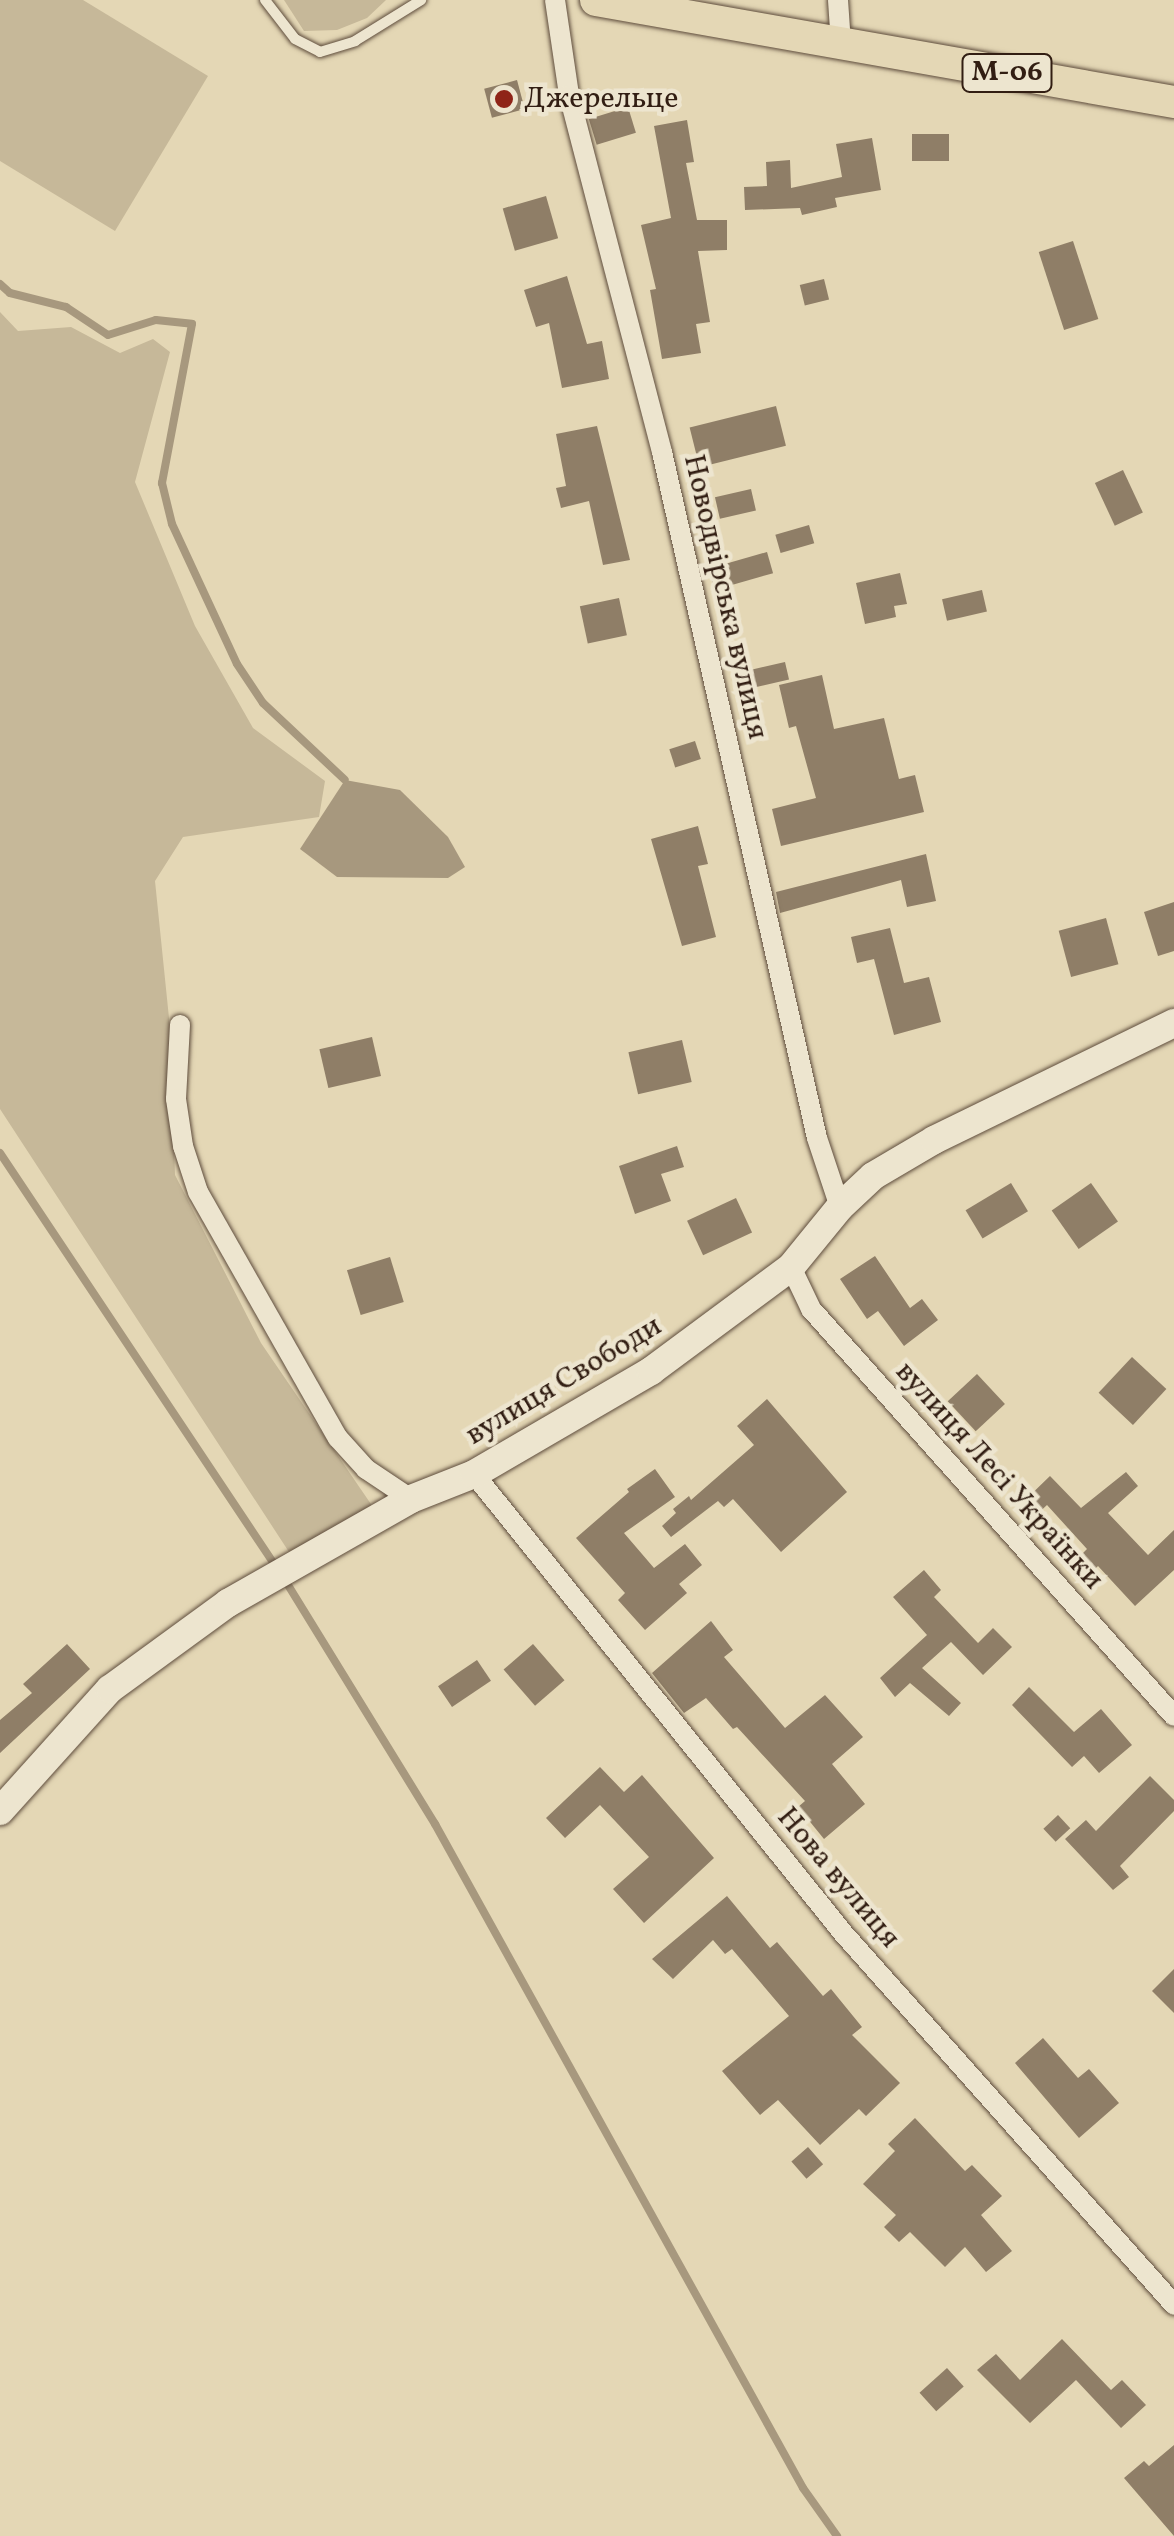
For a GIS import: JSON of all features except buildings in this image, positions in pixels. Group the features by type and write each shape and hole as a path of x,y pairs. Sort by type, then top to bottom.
{"highway":[{"name":"М-06","path":"596,0 1174,102"}],"main road":[{"name":"вулиця Свободи","path":"0,1811 110,1689 228,1603 412,1500 474,1474 651,1371 791,1268 840,1207 873,1176 934,1140 1174,1023"}],"street":[{"name":"Новодвірська вулиця","path":"555,0 569,95 662,452 816,1138 840,1207"},
{"path":"838,0 841,44"},
{"path":"180,1025 176,1099 183,1146 198,1192 338,1438 366,1469 412,1500"},
{"name":"вулиця Лесі Українки","path":"791,1268 811,1309 1174,1716"},
{"name":"Нова вулиця","path":"474,1474 844,1933 1174,2306"}],"lane":[{"path":"265,0 295,39 320,52 355,41 421,0"}],"shaded area":[{"path":"0,0 83,0 208,76 115,231 0,161"},
{"path":"284,0 386,0 367,18 337,30 304,31"},
{"path":"0,312 18,331 71,327 120,353 153,339 170,352 135,482 195,626 253,728 325,781 319,817 183,837 155,881 169,1018 175,1175 261,1343 375,1510 289,1552 0,1109"},
{"path":"345,780 400,790 448,837 465,867 448,878 337,877 300,849"}],"waterway":[{"path":"0,284 10,293 66,307 108,335 156,320 192,324 162,483 172,524 237,664 263,703 345,780"},
{"path":"0,1153 273,1563"},
{"path":"288,1585 435,1824 803,2488 837,2536"}],"place":[{"name":"Джерельце","path":"504,99"}]}
